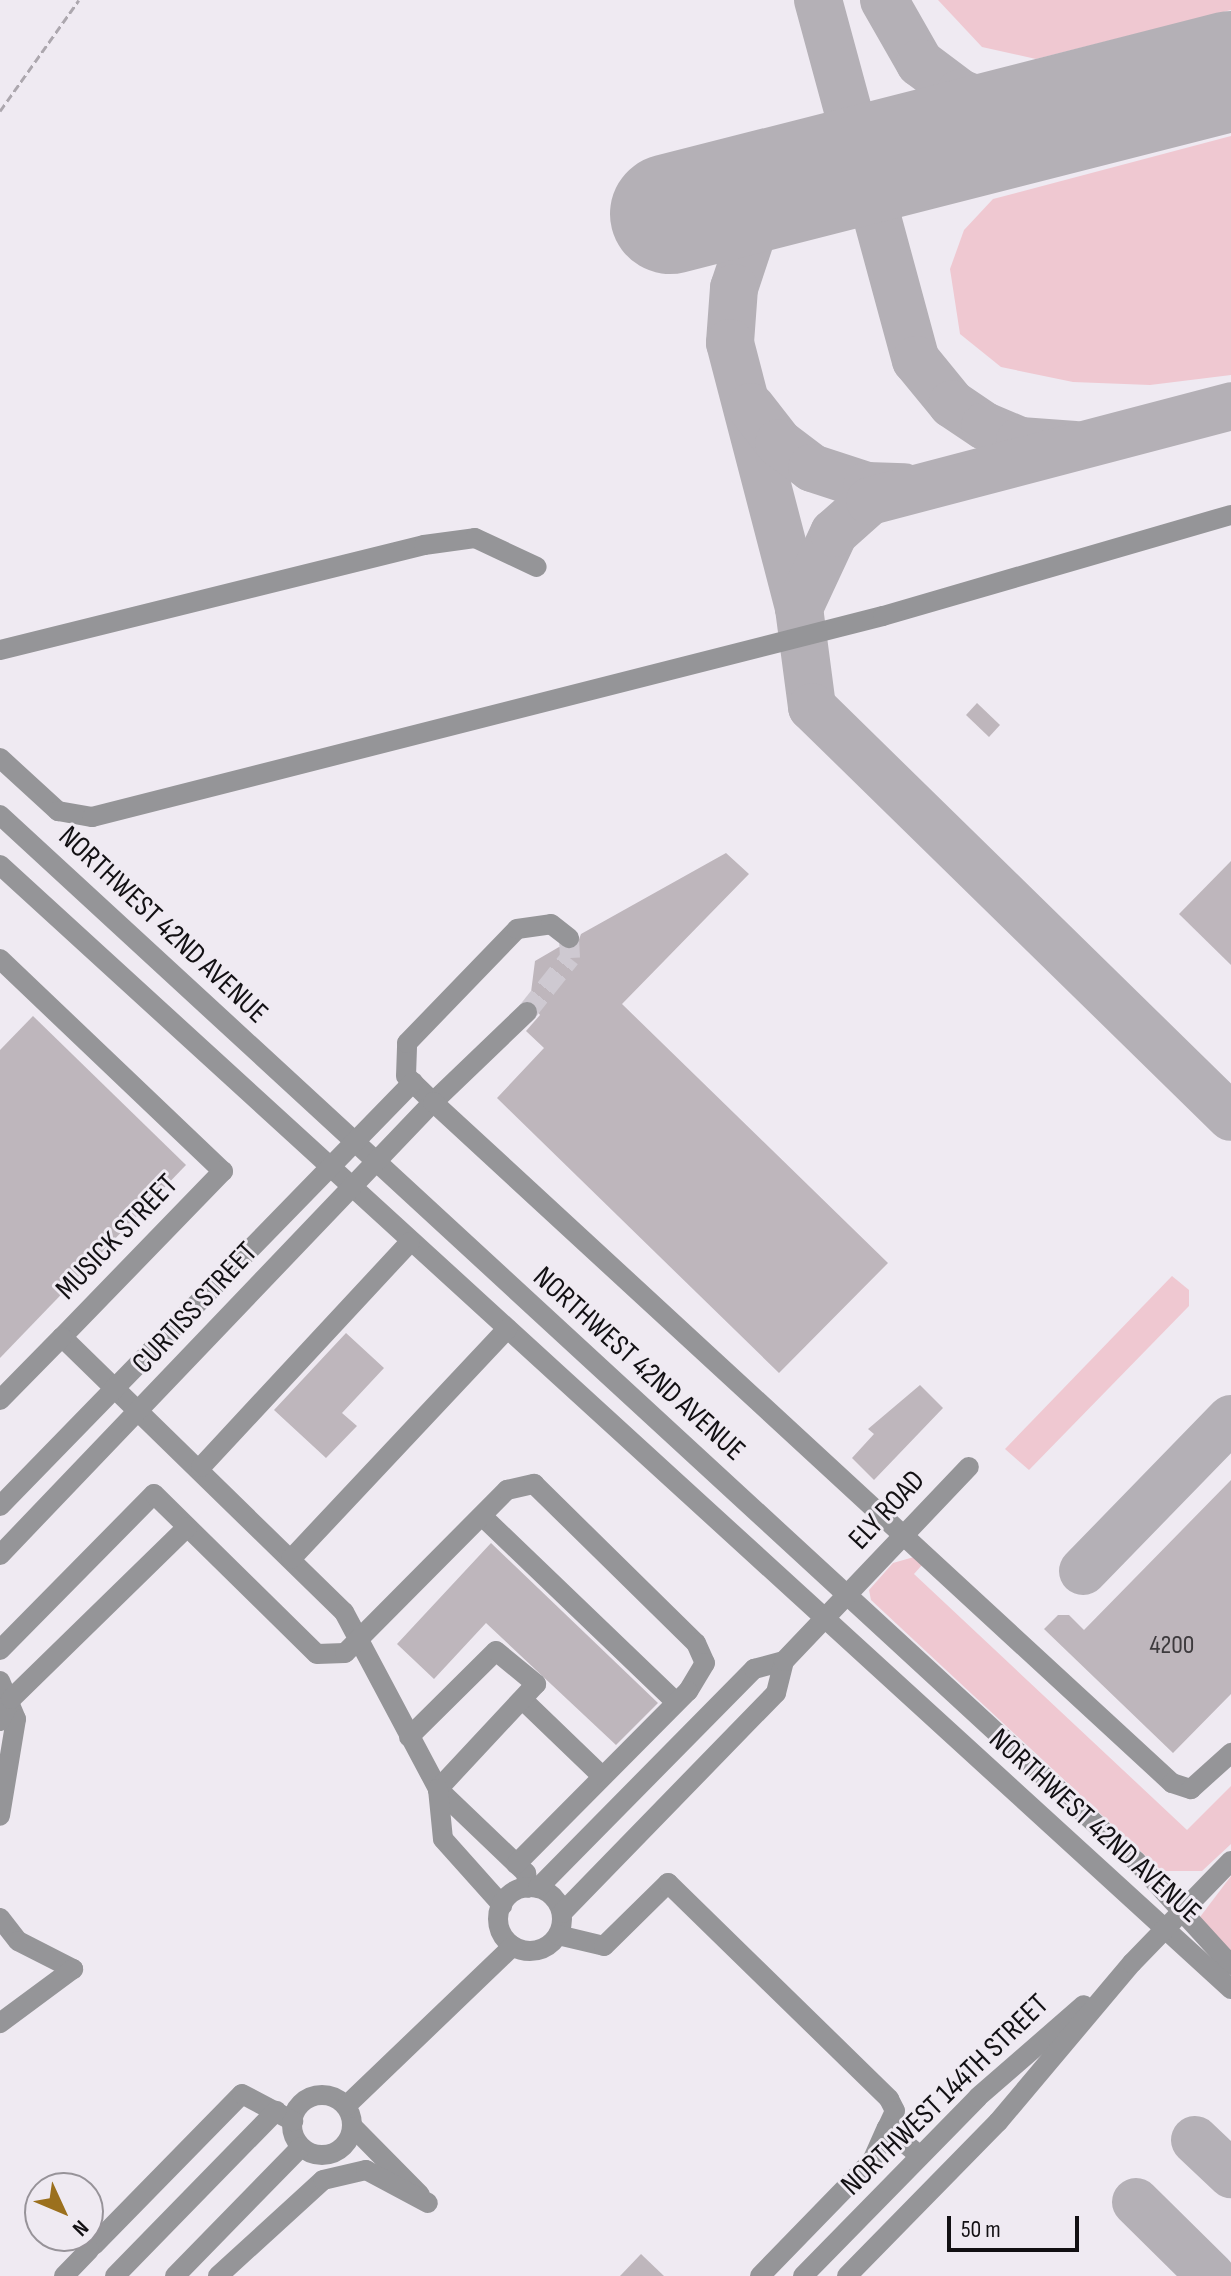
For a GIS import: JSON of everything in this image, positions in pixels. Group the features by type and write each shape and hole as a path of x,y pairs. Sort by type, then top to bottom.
{"street":[{"path":"0,758 58,811 92,817 883,616 1231,515"},
{"path":"0,650 424,545 475,538 537,567"},
{"name":"NORTHWEST 42ND AVENUE","path":"0,815 1136,1861 1173,1920 1231,1989"},
{"name":"NORTHWEST 42ND AVENUE","path":"0,865 823,1621 1173,1920 1231,1965"},
{"path":"569,938 551,924 517,929 407,1043 402,1060 413,1082 906,1534 1172,1783 1191,1789 1231,1753"},
{"name":"MUSICK STREET","path":"0,959 223,1171 62,1337 201,1467 344,1612 438,1789"},
{"name":"CURTISS STREET","path":"0,1555 142,1410 373,1161 527,1012"},
{"name":"CURTISS STREET","path":"0,1506 413,1082"},
{"path":"201,1467 410,1242"},
{"path":"291,1559 507,1329"},
{"path":"0,1400 62,1337"},
{"name":"ELY ROAD","path":"784,1661 969,1467"},
{"path":"0,1650 154,1494 317,1654 334,1656 359,1642 482,1516 519,1483 534,1484 703,1652 701,1676 516,1864"},
{"path":"482,1516 676,1702"},
{"path":"0,1721 6,1690 187,1527"},
{"path":"409,1737 496,1651 536,1684 525,1702 438,1789"},
{"path":"346,2106 513,1946 542,1949 558,1935 562,1913 776,1693 784,1661 754,1669 533,1888 502,1905"},
{"path":"0,1816 15,1726 6,1690"},
{"path":"525,1702 602,1776"},
{"path":"658,1767 681,1790"},
{"path":"438,1789 516,1864 533,1888 562,1913"},
{"path":"438,1789 443,1839 502,1905"},
{"name":"NORTHWEST 144TH STREET","path":"847,2276 998,2122 1132,1963 1231,1861"},
{"path":"558,1935 604,1946 668,1883 889,2099 895,2111 872,2161 760,2276"},
{"path":"502,1905 499,1923 513,1946"},
{"path":"0,1918 18,1941 73,1969 0,2023"},
{"name":"NORTHWEST 144TH STREET","path":"803,2276 920,2156 1132,1963"},
{"path":"64,2276 233,2101 250,2094 284,2116 301,2147 328,2155 345,2145 353,2127"},
{"path":"115,2276 284,2116 310,2097 330,2095 346,2106 353,2127 428,2203 366,2170 323,2180 218,2276"},
{"path":"887,2128 920,2156"},
{"path":"175,2276 301,2147"}],"path":[{"path":"0,111 79,0"}],"shaded area":[{"path":"938,0 1231,0 1231,10 1036,59 982,47"},
{"path":"1231,136 1231,375 1150,385 1073,382 1001,367 960,334 950,269 964,230 993,199"},
{"path":"1172,1276 1189,1290 1189,1306 1029,1470 1005,1449"},
{"path":"914,1557 922,1565 914,1574 1187,1830 1231,1786 1231,1844 1202,1871 1162,1871 871,1600 869,1590 893,1563"},
{"path":"1231,1876 1231,1958 1200,1917"}],"building":[{"path":"977,703 1000,725 989,737 966,715"},
{"path":"726,853 749,874 622,1004 888,1263 779,1373 497,1098 544,1048 526,1031 540,1015 530,1000 535,961 559,947 575,950 581,934"},
{"path":"1231,861 1231,965 1179,914"},
{"path":"33,1016 186,1165 0,1358 0,1050"},
{"path":"346,1333 384,1368 342,1413 357,1426 326,1458 274,1410"},
{"path":"920,1385 943,1408 874,1480 852,1458 874,1434 868,1429"},
{"path":"1231,1480 1231,1694 1173,1753 1044,1629 1058,1615 1069,1615 1084,1630"},
{"path":"491,1543 658,1703 616,1745 486,1623 434,1679 397,1644"},
{"path":"641,2254 664,2276 620,2276"}],"taxiway":[{"path":"818,0 916,360 952,404 985,426 1020,441 1075,445"},
{"path":"884,0 920,63 960,93 1005,111 1066,113"},
{"path":"767,189 734,288 730,343 799,608 812,707 1231,1117"},
{"path":"799,608 834,533 870,501 1231,406"},
{"path":"751,407 779,443 812,468 867,486 904,487"},
{"path":"1083,1571 1231,1419"},
{"path":"1195,2140 1231,2174"},
{"path":"1136,2202 1211,2276"}],"runway":[{"path":"670,214 1231,71"}],"tunnel":[{"path":"527,1012 570,958 569,938"}]}
